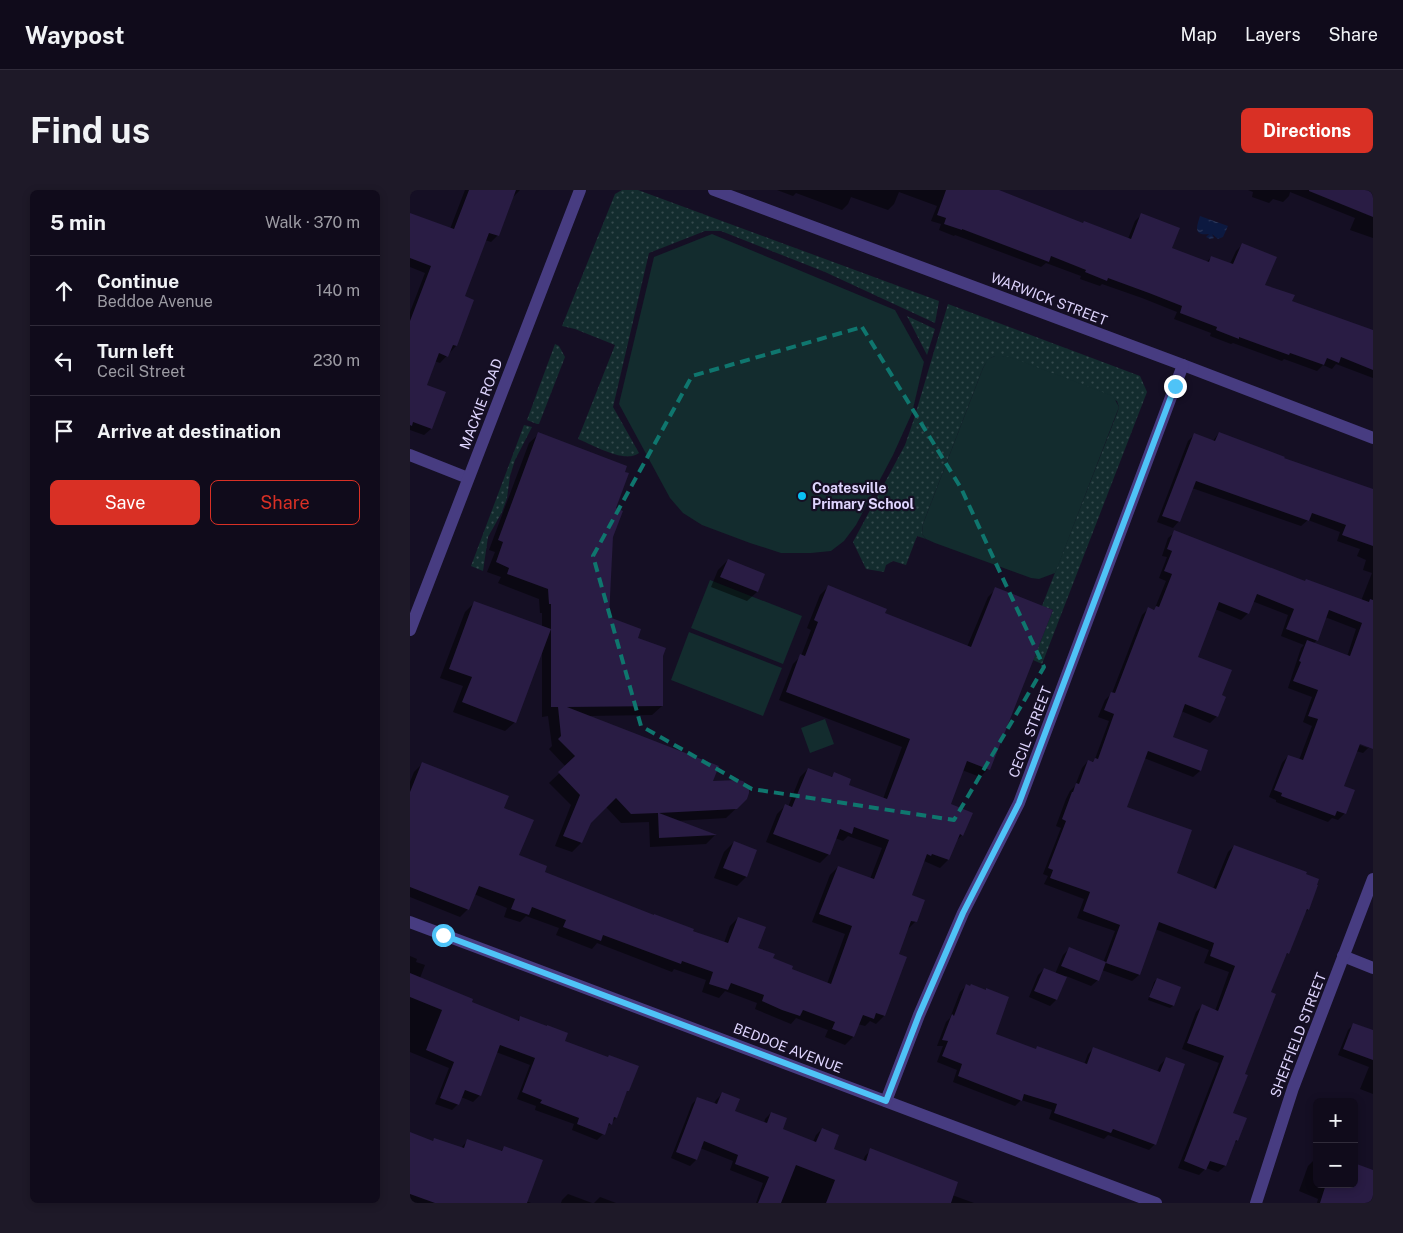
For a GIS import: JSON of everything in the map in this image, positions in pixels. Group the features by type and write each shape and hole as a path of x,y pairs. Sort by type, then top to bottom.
{"street":[{"name":"MACKIE ROAD","path":"410,630 580,190"},
{"name":"WARWICK STREET","path":"714,190 1373,438"},
{"name":"CECIL STREET","path":"886,1101 919,1015 963,913 1019,803 1183,365"},
{"path":"410,456 468,478"},
{"name":"SHEFFIELD STREET","path":"1256,1203 1293,1088 1373,879"},
{"name":"BEDDOE AVENUE","path":"410,922 1156,1203"},
{"path":"1343,956 1373,968"}],"highlighted area":[{"path":"862,327 961,488 1044,667 954,820 752,789 641,726 593,556 692,376"}],"green space":[{"path":"622,190 638,190 939,301 935,323 825,272 721,231 705,231 649,253 613,407 639,453 633,456 626,456 600,449 578,439 615,345 575,329 562,326 615,194"},
{"path":"712,234 895,310 924,362 912,413 893,455 856,525 844,541 831,551 781,553 702,525 683,513 670,498 619,404 654,257"},
{"path":"948,304 1140,376 1147,392 1042,664 1033,660 1053,610 1042,606 1116,416 1119,407 1117,401 1002,356 990,358 983,368 923,524 922,534 926,539 917,536 906,565 893,561 886,565 884,572 866,569 853,542 905,445"},
{"path":"907,316 935,329 927,355"},
{"path":"555,344 559,346 565,357 539,424 537,424 527,420"},
{"path":"995,356 1010,357 1113,396 1119,407 1055,573 1039,579 1031,578 935,543 926,539 922,534 923,524 983,368 988,359"},
{"path":"524,425 532,427 515,460 502,512 488,537 483,571 471,566"},
{"path":"710,580 802,616 783,664 691,628"},
{"path":"689,632 782,668 763,716 671,680"},
{"path":"825,719 834,744 810,753 801,728"}],"water":[{"path":"1200,216 1228,226 1223,237 1218,239 1212,234 1214,238 1210,239 1206,237 1209,234 1201,234 1197,230"}],"building":[{"path":"469,190 516,190 499,236 489,233 465,296 474,300 457,346 453,345 448,357 439,353 427,385 446,392 432,429 413,422 412,426 410,425 410,321 431,266 410,258 410,213 454,229"},
{"path":"946,190 999,190 1083,223 1084,221 1131,239 1141,213 1180,228 1172,248 1209,262 1211,256 1233,264 1242,243 1277,257 1265,285 1295,295 1292,301 1373,330 1373,370 1341,357 1339,363 1327,358 1324,365 1239,337 1239,339 1216,330 1217,327 1180,313 1182,306 1149,293 1108,278 1107,281 1051,256 1049,262 944,224 946,218 937,215"},
{"path":"1373,190 1373,217 1309,191"},
{"path":"538,432 627,466 625,472 629,473 616,508 623,511 613,537 609,617 641,629 638,638 666,648 663,656 663,706 567,707 719,766 713,781 743,781 749,788 749,793 747,799 737,809 659,813 717,835 659,838 658,813 631,814 616,798 591,823 582,843 563,836 580,795 558,772 575,756 558,739 561,736 558,707 551,707 551,604 549,604 548,589 507,574 509,568 496,562 503,542 498,540"},
{"path":"1219,432 1284,458 1373,489 1373,546 1342,535 1346,525 1312,513 1309,521 1196,481 1180,522 1162,516 1194,433 1215,441"},
{"path":"1174,530 1305,581 1306,579 1369,602 1370,599 1373,600 1373,749 1360,744 1344,786 1355,790 1346,814 1337,811 1335,816 1281,796 1282,793 1274,790 1288,755 1303,760 1318,719 1308,716 1318,690 1293,681 1307,640 1350,656 1362,623 1329,610 1318,641 1286,629 1294,609 1257,594 1249,614 1219,602 1198,657 1232,670 1222,695 1226,697 1218,717 1185,704 1173,737 1208,750 1201,771 1148,751 1127,807 1192,830 1177,873 1216,889 1234,845 1307,872 1306,874 1319,879 1309,910 1307,909 1271,992 1276,994 1245,1074 1248,1075 1233,1113 1247,1118 1226,1166 1210,1161 1206,1170 1184,1161 1224,1056 1187,1043 1202,1004 1218,1011 1235,966 1210,956 1214,943 1159,922 1140,975 1106,963 1120,925 1083,911 1090,892 1050,878 1053,870 1048,868 1066,821 1062,819 1076,783 1079,784 1088,760 1093,762 1095,758 1098,759 1114,714 1104,710 1111,692 1115,693 1148,607 1154,610 1156,606 1159,607 1172,574 1164,571 1172,551 1167,549"},
{"path":"728,559 765,574 758,592 720,577"},
{"path":"828,585 887,609 885,613 971,647 995,587 1053,610 990,770 967,761 951,804 973,813 963,836 960,834 949,860 927,854 912,895 925,900 917,922 911,921 899,954 907,957 885,1016 876,1013 874,1019 863,1015 854,1037 832,1029 835,1022 803,1010 800,1016 762,1001 764,995 731,983 728,990 709,984 713,972 682,961 681,964 603,935 601,941 563,927 566,920 532,907 529,915 511,909 515,899 479,886 469,910 410,887 410,792 422,762 509,796 504,808 534,820 519,855 547,866 545,872 728,943 738,917 766,927 758,948 775,954 773,958 793,966 792,969 831,984 852,926 819,914 838,866 874,879 889,840 854,827 852,834 840,829 830,855 773,834 785,804 792,807 808,768 832,777 834,772 851,779 849,785 887,799 910,739 786,692 800,654 805,656 818,622 814,620"},
{"path":"474,601 551,629 516,723 462,702 472,677 449,669"},
{"path":"734,841 757,850 747,877 723,868"},
{"path":"1069,947 1106,962 1099,981 1061,966"},
{"path":"1044,968 1067,977 1057,1000 1034,991"},
{"path":"410,973 473,999 472,1002 519,1021 520,1016 568,1033 565,1041 639,1066 617,1118 614,1117 612,1125 609,1123 605,1135 577,1124 579,1118 540,1103 542,1100 522,1092 535,1058 500,1045 481,1096 465,1090 459,1105 440,1098 454,1062 426,1050 442,1010 410,997"},
{"path":"1157,978 1181,987 1174,1006 1149,997"},
{"path":"966,984 986,990 986,988 1009,997 996,1034 1036,1049 1037,1046 1087,1064 1093,1047 1160,1072 1166,1057 1185,1064 1156,1145 1113,1129 1111,1133 1054,1113 1057,1104 1024,1094 1022,1101 958,1076 962,1064 942,1056 948,1041 942,1040 952,1014 954,1016"},
{"path":"1353,1023 1373,1030 1373,1060 1343,1049"},
{"path":"722,1092 740,1099 735,1111 767,1123 771,1112 787,1118 783,1129 816,1142 822,1128 839,1135 834,1149 866,1161 870,1148 958,1182 951,1203 826,1203 835,1180 796,1165 781,1203 758,1203 769,1177 735,1164 738,1155 704,1141 697,1160 676,1152 697,1097 717,1104"},
{"path":"410,1132 433,1141 434,1138 464,1148 467,1139 502,1151 504,1146 543,1160 527,1203 435,1203 410,1194"},
{"path":"1358,1164 1373,1170 1373,1203 1320,1203 1325,1188 1358,1188"}],"place":[{"name":"Coatesville Primary School","path":"802,496"}],"route":[{"path":"443,935 886,1101 919,1015 963,913 1019,803 1175,386"}]}
